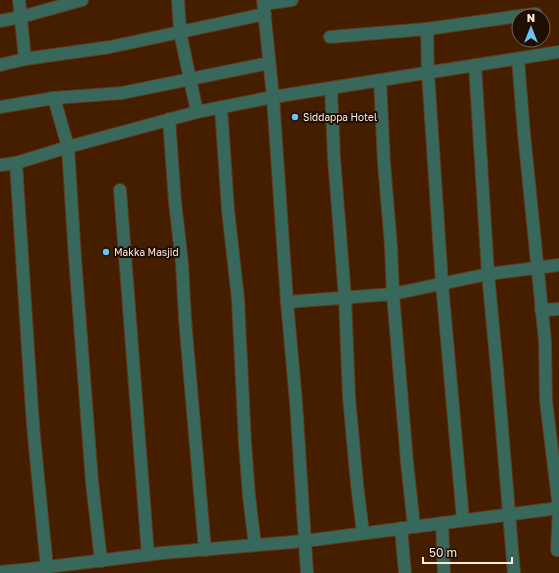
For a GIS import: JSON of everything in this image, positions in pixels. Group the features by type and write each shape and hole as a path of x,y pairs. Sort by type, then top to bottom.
{"street":[{"path":"19,0 25,58"},
{"path":"0,21 21,17 82,0"},
{"path":"178,0 180,32 197,112"},
{"path":"0,65 25,58 110,47 180,32 264,6 292,0"},
{"path":"264,6 273,97 287,302 296,402 307,573"},
{"path":"330,37 427,29 511,17"},
{"path":"427,29 428,73 442,284 463,520"},
{"path":"0,165 16,163 169,119 221,107 273,97 559,52"},
{"path":"518,58 524,134 545,341 546,401 559,508 557,550"},
{"path":"0,107 54,98 122,93 269,63"},
{"path":"475,65 488,274 514,573"},
{"path":"380,80 393,294 406,454 414,527"},
{"path":"331,88 334,158 345,297 349,397 363,533"},
{"path":"54,98 68,147 74,258 92,482 101,561"},
{"path":"221,107 228,210 238,299 246,458 255,545"},
{"path":"169,119 174,202 182,263 185,319 205,550"},
{"path":"16,163 22,239 32,418 47,568"},
{"path":"120,190 148,555"},
{"path":"287,302 393,294 488,274 559,265"},
{"path":"541,310 559,309"},
{"path":"0,572 47,568 148,555 305,541 559,508"},
{"path":"442,523 444,573"},
{"path":"401,528 405,573"}],"place":[{"name":"Siddappa Hotel","path":"295,117"},
{"name":"Makka Masjid","path":"106,252"}]}
